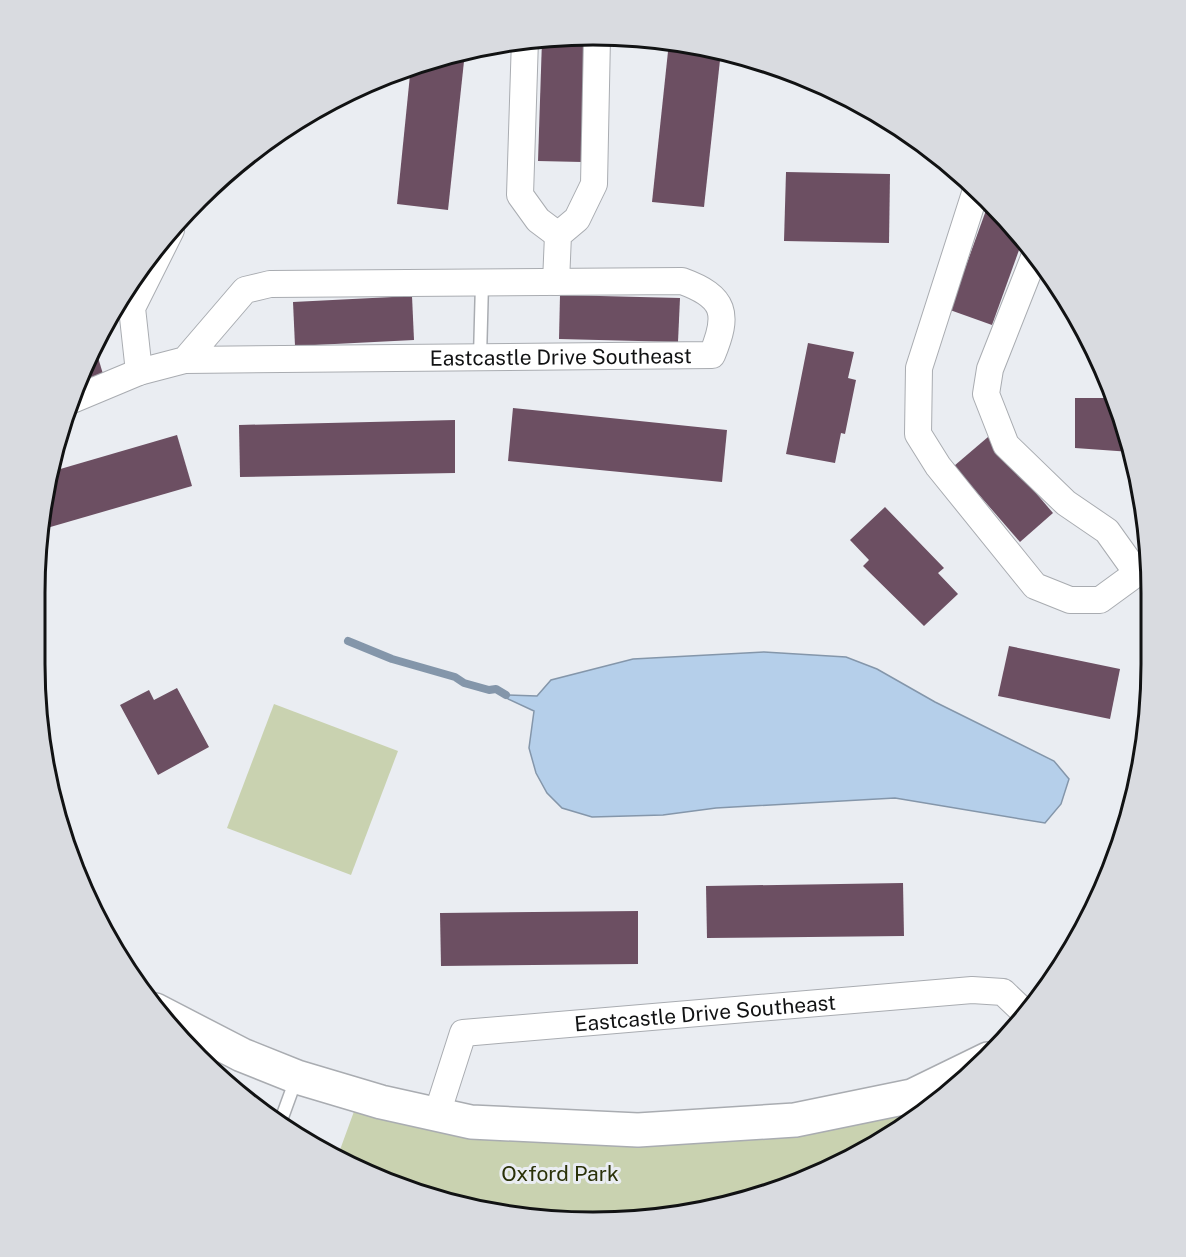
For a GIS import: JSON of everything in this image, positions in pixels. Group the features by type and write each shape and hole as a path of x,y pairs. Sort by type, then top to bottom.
{"street":[{"path":"556,282 558,235 577,219 594,184 597,45"},
{"path":"525,50 520,195 538,220 558,235"},
{"path":"973,199 919,368 918,434 938,466 1035,586 1070,600 1100,600 1141,576"},
{"path":"1031,264 990,369 986,394 1006,445 1066,503 1107,531 1140,571"},
{"name":"Eastcastle Drive Southeast","path":"82,396 139,372 185,360 712,355 723,322 720,304 700,287 682,281 270,284 245,290 185,360"},
{"path":"126,306 139,372"},
{"name":"Eastcastle Drive Southeast","path":"437,1114 463,1033 972,990 1003,992 1020,1008"},
{"path":"179,1022 242,1055 297,1077 381,1102 471,1122 638,1130 795,1120 912,1096 955,1075"}],"lane":[{"path":"480,357 482,283"},
{"path":"283,1116 297,1077"}],"green space":[{"path":"274,704 398,751 351,875 227,828"},
{"name":"Oxford Park","path":"964,1067 927,1099 897,1120 835,1155 769,1183 735,1193 665,1207 629,1211 557,1211 486,1201 417,1183 340,1150 360,1095 437,1114 795,1120"}],"water":[{"path":"764,652 846,657 877,669 935,702 1054,761 1069,779 1061,804 1045,823 895,798 716,808 663,815 592,817 562,808 547,793 536,773 529,748 534,711 508,699 506,695 537,696 551,680 633,659"}],"building":[{"path":"585,45 582,162 538,161 542,48"},
{"path":"668,51 720,61 704,207 652,202"},
{"path":"464,61 448,210 397,204 410,77"},
{"path":"786,172 890,174 889,243 784,241"},
{"path":"985,212 1019,249 992,325 950,310"},
{"path":"560,295 680,298 678,342 559,339"},
{"path":"412,296 414,340 295,346 293,302"},
{"path":"808,343 854,352 848,378 856,380 845,434 841,433 835,463 786,454"},
{"path":"98,359 103,374 89,378"},
{"path":"1075,398 1105,398 1122,451 1075,448"},
{"path":"513,408 727,430 722,482 508,461"},
{"path":"455,420 455,473 240,477 239,425"},
{"path":"177,435 192,486 49,527 60,469"},
{"path":"988,437 1053,513 1020,542 954,466"},
{"path":"885,507 944,568 938,573 958,594 924,626 863,566 869,560 850,540"},
{"path":"1009,646 1120,669 1110,719 998,696"},
{"path":"177,688 209,747 158,775 120,705 149,690 154,700"},
{"path":"903,883 904,936 707,938 706,886"},
{"path":"638,911 638,964 441,966 440,913"}],"waterway":[{"path":"348,641 392,659 455,677 464,683 489,690 496,689 506,695"}]}
